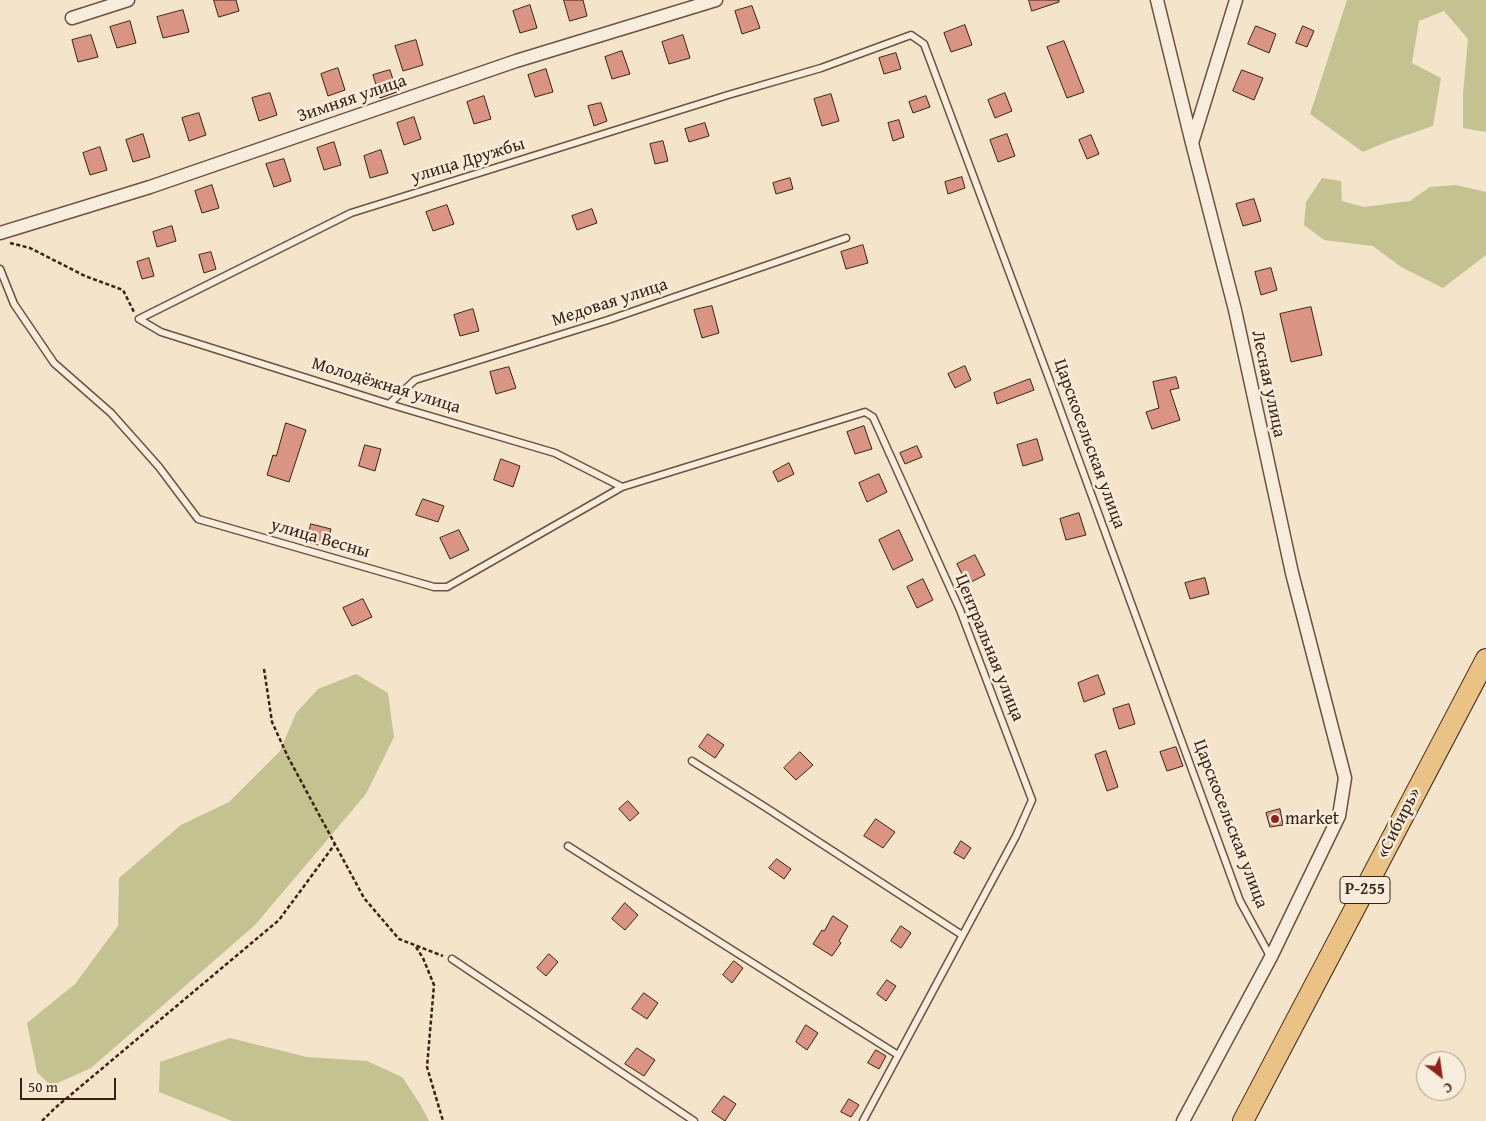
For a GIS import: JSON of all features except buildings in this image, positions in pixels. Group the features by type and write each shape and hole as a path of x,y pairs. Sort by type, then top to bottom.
{"highway":[{"name":"«Сибирь»","path":"1243,1121 1486,658"}],"street":[{"path":"72,18 128,0"},
{"name":"Зимняя улица","path":"4,238 516,60 716,0"},
{"name":"Лесная улица","path":"1157,0 1235,310 1292,573 1345,778 1338,816 1271,957"},
{"path":"1192,143 1236,0"},
{"path":"1183,1121 1271,957"}],"lane":[{"name":"Царскосельская улица","path":"821,68 911,35 924,44 1052,385 1240,901 1271,957"},
{"name":"улица Дружбы","path":"139,319 351,213 728,95 821,68"},
{"name":"Медовая улица","path":"389,404 415,380 608,320 846,238"},
{"name":"улица Весны","path":"0,269 14,304 54,363 111,413 159,467 198,519 434,587"},
{"name":"Молодёжная улица","path":"139,319 161,332 389,404 555,453 622,487"},
{"name":"Центральная улица","path":"434,587 448,587 622,487 865,412 873,417 960,610 1032,800 1016,836 863,1121"},
{"path":"692,761 962,935"},
{"path":"568,846 898,1055"},
{"path":"452,959 694,1121"}],"path":[{"path":"4,238 30,248 85,276 123,290 139,319"},
{"path":"264,669 272,722 288,757 364,898 398,939 452,959"},
{"path":"42,1121 55,1108 279,920 335,844"},
{"path":"416,946 434,985 427,1067 443,1121"}],"shaded area":[{"path":"1347,0 1486,0 1486,132 1463,128 1463,94 1468,39 1444,11 1419,21 1412,63 1441,78 1433,126 1363,152 1310,114"},
{"path":"1322,178 1341,181 1342,201 1364,207 1410,201 1430,187 1456,185 1486,192 1486,255 1443,288 1401,267 1373,246 1324,240 1304,225 1306,202"},
{"path":"356,674 388,693 394,737 366,794 255,925 91,1068 51,1086 37,1072 27,1023 75,984 118,926 119,878 181,825 229,802 280,751 296,713 318,689"},
{"path":"230,1038 307,1057 367,1061 402,1077 429,1121 232,1121 159,1092 160,1062"}],"place":[{"name":"market","path":"1275,819"}]}
